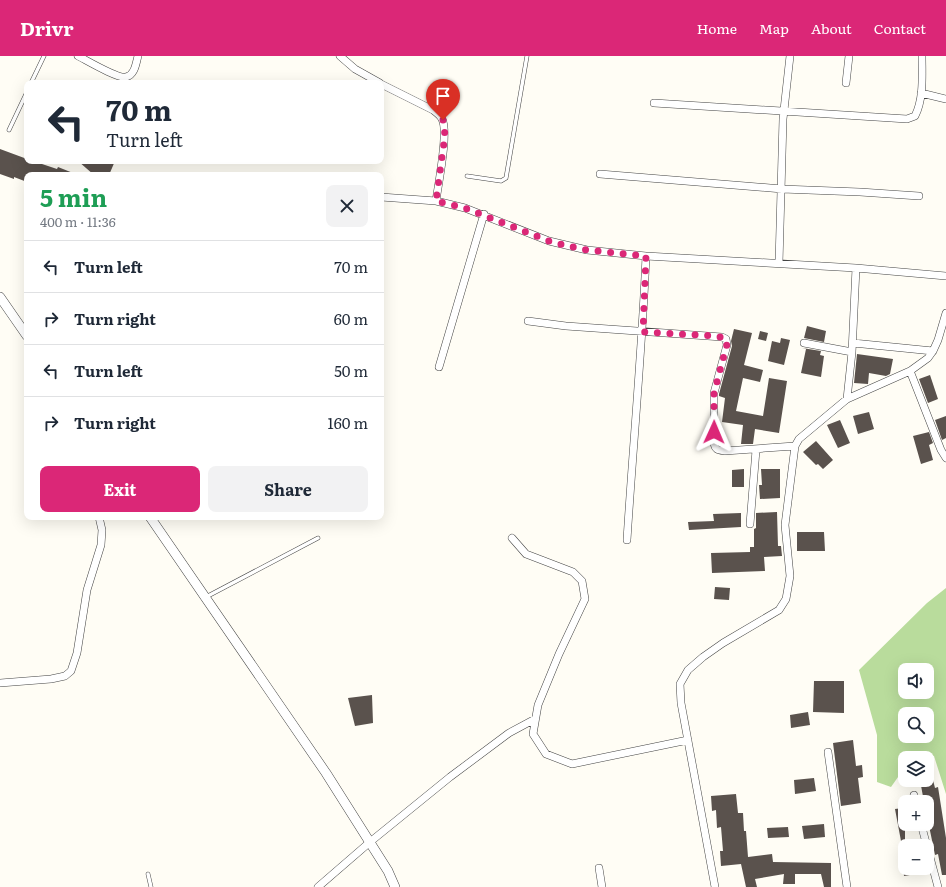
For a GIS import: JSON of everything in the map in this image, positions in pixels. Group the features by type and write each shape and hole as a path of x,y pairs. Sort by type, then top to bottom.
{"street":[{"path":"78,56 118,76 126,77 131,74 135,68 138,56"},
{"path":"340,56 355,69 375,80"},
{"path":"779,263 784,111 790,56"},
{"path":"846,83 848,56"},
{"path":"654,103 907,119 915,116 919,106 921,93 922,56"},
{"path":"384,85 434,110 443,120 445,135 436,201"},
{"path":"921,93 946,98"},
{"path":"600,174 782,189 919,196"},
{"path":"384,197 436,201 465,208 484,214 549,241 587,250 646,256 856,268 946,276"},
{"path":"438,367 484,214"},
{"path":"627,540 643,332 646,256"},
{"path":"847,399 853,343 856,268"},
{"path":"0,297 24,332"},
{"path":"715,887 680,703 680,684 688,670 703,657 723,643 779,610 786,600 790,576 785,525 795,446 799,439 847,399 910,371 928,358 938,340 946,313"},
{"path":"528,321 566,326 717,336 726,339 727,344 714,393 715,448 725,451 756,450 795,446"},
{"path":"804,343 852,352"},
{"path":"853,343 933,351"},
{"path":"910,371 941,450 946,458"},
{"path":"750,524 756,450"},
{"path":"0,683 51,679 65,676 71,671 77,653 87,590 101,545 102,530 100,520"},
{"path":"152,520 326,773 388,871 395,887"},
{"path":"512,538 526,554 573,572 582,582 585,599 556,661 538,705 533,734 546,754 572,764 688,740"},
{"path":"318,887 370,842 450,777 509,733 536,719"},
{"path":"828,752 847,887"},
{"path":"924,831 938,887"},
{"path":"599,868 602,887"}],"lane":[{"path":"32,80 44,56"},
{"path":"467,176 501,181 506,178 527,56"},
{"path":"9,130 24,98"},
{"path":"205,597 318,538"},
{"path":"148,874 151,887"}],"green space":[{"path":"946,588 946,794 934,756 934,751 898,751 898,777 891,787 877,782 877,735 859,670 927,603"}],"building":[{"path":"0,149 24,158 24,164 42,164 57,169 58,167 70,172 24,172 24,181 0,174"},
{"path":"81,164 114,164 110,172 91,172"},
{"path":"807,326 826,331 824,342 804,338"},
{"path":"734,329 752,333 744,365 763,370 760,382 743,378 736,411 763,416 769,378 787,381 779,433 755,429 753,444 741,444 743,425 722,422 725,398 719,396 719,394 732,346 731,341"},
{"path":"760,331 768,333 766,341 758,339"},
{"path":"781,338 790,340 784,365 768,361 772,341 780,343"},
{"path":"802,348 821,351 820,355 824,356 821,377 801,373 806,349"},
{"path":"857,354 893,359 890,374 886,376 869,373 868,384 854,383"},
{"path":"930,375 938,399 928,403 919,379"},
{"path":"869,412 874,429 858,434 853,416"},
{"path":"946,416 946,438 942,440 935,420"},
{"path":"840,420 850,443 838,448 827,425"},
{"path":"929,432 933,443 929,445 933,460 921,464 913,436"},
{"path":"816,441 833,460 823,469 818,464 816,465 803,452"},
{"path":"744,469 744,487 732,487 732,470"},
{"path":"761,469 780,469 780,498 760,499 759,485 762,485"},
{"path":"777,512 778,546 781,546 782,556 764,557 765,571 712,573 711,553 750,552 750,547 754,547 756,513"},
{"path":"741,513 741,527 689,530 688,522 714,521 713,514"},
{"path":"797,532 824,532 825,551 797,551"},
{"path":"715,587 730,588 729,600 714,599"},
{"path":"814,681 844,681 844,713 813,712"},
{"path":"372,695 373,723 355,726 348,698"},
{"path":"808,712 810,725 791,728 790,715"},
{"path":"853,740 856,766 862,765 863,777 858,778 861,803 841,806 833,743"},
{"path":"814,778 816,791 795,794 794,780"},
{"path":"934,784 935,788 938,787 946,838 946,875 942,875 938,854 935,855 934,839 932,839 930,831 934,831 934,795 923,795 921,787 934,787"},
{"path":"736,794 738,813 743,813 748,857 772,854 773,862 831,863 831,887 824,887 821,874 795,874 795,884 783,884 784,874 755,879 757,887 746,887 741,864 721,866 720,851 723,851 721,827 717,828 716,810 712,811 711,796"},
{"path":"895,809 898,809 898,825"},
{"path":"824,824 825,837 804,839 802,826"},
{"path":"788,827 789,837 768,838 767,828"},
{"path":"899,831 905,831 905,839 901,839"}],"route":[{"path":"443,120 445,135 436,201 484,214 549,241 564,245 587,250 646,256 643,332 717,336 726,339 727,344 714,393 714,432"}]}
